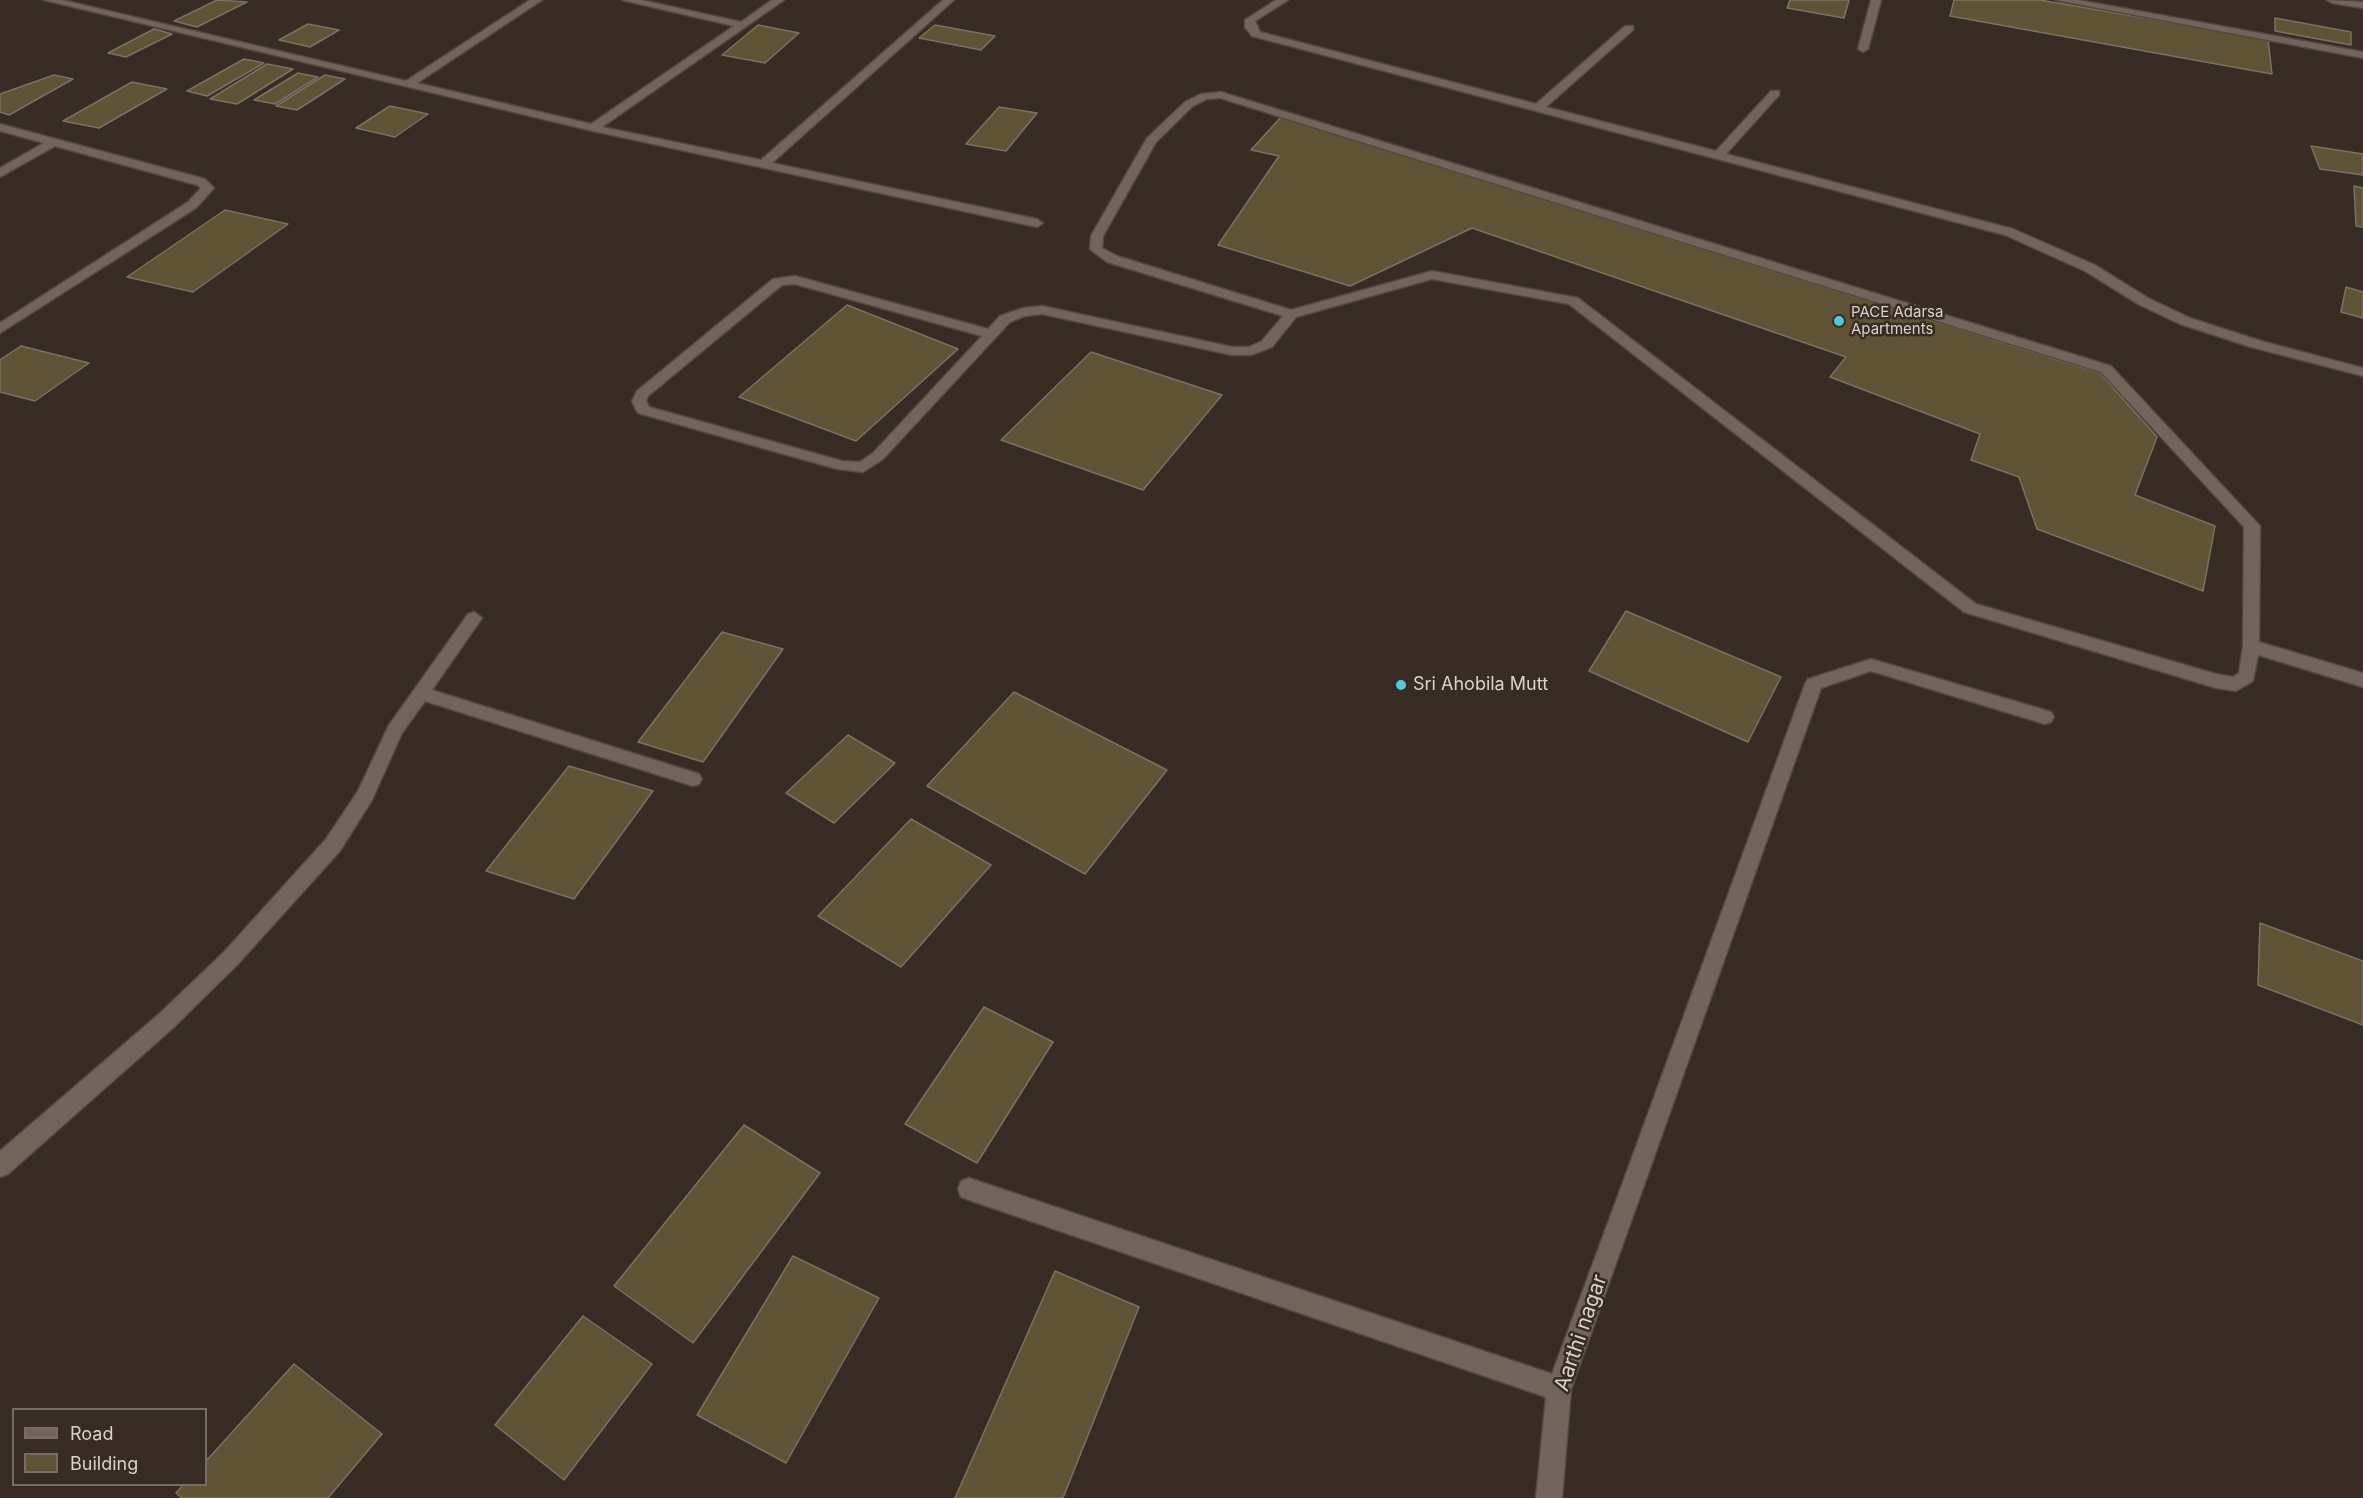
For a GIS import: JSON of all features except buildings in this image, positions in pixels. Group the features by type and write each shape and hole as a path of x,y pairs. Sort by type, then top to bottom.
{"street":[{"path":"49,0 593,128 1037,223"},
{"path":"407,85 537,0"},
{"path":"627,0 741,25"},
{"path":"593,128 779,0"},
{"path":"764,164 949,0"},
{"path":"1283,0 1251,21 1250,27 1256,34 2009,232 2090,268 2144,301 2185,321 2256,344 2363,372"},
{"path":"1863,49 1876,0"},
{"path":"2061,0 2363,55"},
{"path":"2332,0 2363,5"},
{"path":"1538,108 1629,28"},
{"path":"1719,155 1775,93"},
{"path":"1221,95 2106,369 2252,526 2252,646 2247,676 2236,684 2216,681 1970,608 1573,301 1432,275 1291,314 1112,260 1096,249 1097,236 1151,140 1189,104 1205,96 1221,95"},
{"path":"0,127 201,183 208,188 192,205 0,329"},
{"path":"0,173 54,142"},
{"path":"991,334 795,280 778,282 642,394 639,401 643,410 842,466 862,467 878,456 1005,319 1023,312 1042,310 1232,351 1251,351 1267,344 1291,314"},
{"path":"0,1166 166,1021 231,958 333,845 365,795 395,730 474,618"},
{"path":"2252,646 2363,680"},
{"name":"Aarthi nagar","path":"1549,1498 1560,1389 1814,684 1871,665 2045,717"},
{"path":"420,693 693,779"},
{"path":"969,1189 1560,1389"}],"place":[{"name":"PACE Adarsa Apartments","path":"1839,321"},
{"name":"Sri Ahobila Mutt","path":"1401,685"}]}
